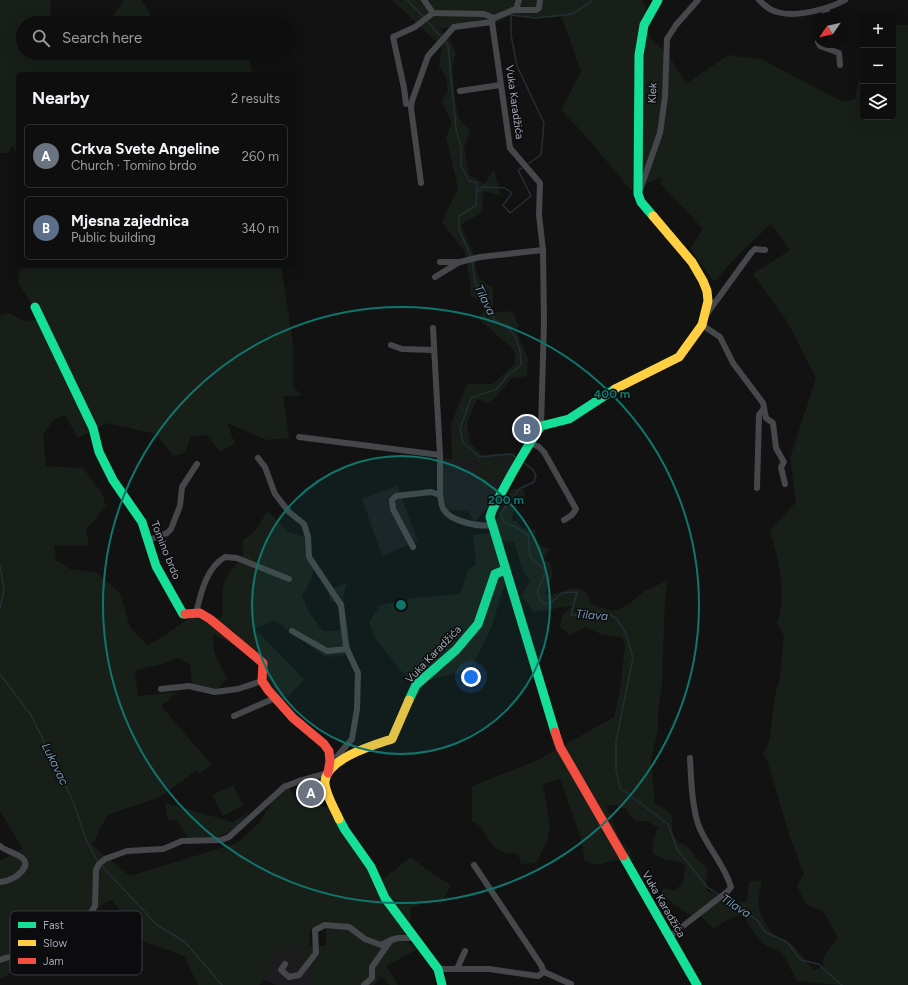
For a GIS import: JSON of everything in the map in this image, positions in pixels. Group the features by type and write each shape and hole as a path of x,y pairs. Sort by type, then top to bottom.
{"street":[{"path":"424,0 433,13"},
{"path":"420,183 413,131 412,100 428,56 454,27 493,20 513,10 518,6 519,0"},
{"path":"513,10 536,10 539,8 540,0"},
{"name":"Klek","path":"638,194 639,55 644,25 658,0"},
{"name":"Klek","path":"638,194 660,134 665,97 667,39 676,25 698,0"},
{"path":"759,0 768,8 779,13 827,9 845,0"},
{"path":"406,104 393,36 426,20 433,13 484,14 493,20"},
{"name":"Vuka Karadžića","path":"493,20 500,84 510,148 540,184 539,215 544,250 544,338 541,426 522,453 500,496 494,503 490,512 492,525 560,747 697,985"},
{"path":"826,48 839,53 840,66"},
{"path":"460,91 500,84"},
{"path":"638,194 641,202 666,229 692,262 704,281 708,301 703,321"},
{"path":"541,426 569,419 604,395 679,357 751,253 755,249 765,250"},
{"path":"440,262 460,262 544,250"},
{"path":"436,277 460,262"},
{"name":"Tomino brdo","path":"36,306 92,428 99,452 112,480 142,522 147,541 164,583 181,610 186,614 196,613 210,619 263,663 262,680"},
{"path":"703,321 720,337 733,363 763,403 766,418 773,423 776,448 784,462 781,467 785,484"},
{"path":"433,328 433,350 440,455 440,495 444,510 448,515 469,524 492,525"},
{"path":"391,345 402,349 433,350"},
{"path":"757,488 759,415 764,408"},
{"path":"299,437 440,455"},
{"path":"530,443 540,447 544,452 576,508 572,515 564,520"},
{"path":"258,458 265,467 275,494 289,512 304,524 308,537 309,557 341,605 347,649 354,660 359,683 353,735 350,743 334,760 325,781 326,786 342,823 371,867 385,898 413,938 438,969 442,985"},
{"path":"147,541 167,533 171,529 180,506 182,486 197,464"},
{"path":"413,547 393,509 392,500 396,496 409,494 431,492 440,495"},
{"path":"196,613 206,578 213,567 225,557 237,558 289,579"},
{"name":"Vuka Karadžića","path":"328,773 337,764 354,752 392,739 416,685 456,650 478,624 482,617 495,574 505,570"},
{"path":"292,631 327,651 347,649"},
{"path":"161,688 188,686 215,692 238,689 262,680 275,698 293,718 324,744 329,751 330,761 328,773"},
{"path":"234,716 275,698"},
{"path":"669,937 728,891 731,887 720,863 700,829 692,786 690,758"},
{"path":"92,911 95,906 96,870 99,864 105,859 127,851 164,849 182,841 220,840 237,831 284,787 299,780 328,773"},
{"path":"0,846 5,851 21,856 25,861 25,866 16,877 0,882"},
{"path":"474,865 541,965 544,972 571,984"},
{"path":"285,964 281,970 289,977 299,975 316,954 315,930 325,925 349,927 365,939 381,945 398,938 413,938"},
{"path":"374,985 372,978 372,967 391,940"},
{"path":"457,969 465,951"},
{"path":"0,960 10,957"},
{"path":"438,969 489,969 538,976 544,972"},
{"path":"364,985 372,978"}],"shaded area":[{"path":"0,0 51,0 50,16 16,16 16,60 250,60 252,72 16,72 16,153 13,146 7,153 0,153"},
{"path":"124,0 141,0 151,13 150,16 113,16"},
{"path":"392,0 642,0 649,16 645,32 670,57 686,84 728,55 761,59 843,102 855,99 860,76 860,120 896,120 896,25 908,25 908,985 840,985 797,981 782,954 768,947 762,942 743,915 728,919 714,929 700,916 688,914 661,895 663,888 675,891 683,882 686,866 681,863 662,858 653,853 653,841 658,827 646,821 636,821 630,816 627,809 616,805 606,805 620,840 630,852 633,861 615,860 597,865 585,861 580,836 560,779 543,784 550,827 547,841 536,863 521,864 518,854 507,853 494,847 479,826 472,821 472,786 538,760 614,717 621,684 625,646 622,637 601,634 585,627 570,635 560,627 563,614 572,606 534,612 521,596 530,581 522,569 514,541 494,544 505,583 492,626 474,663 458,673 425,681 409,681 375,638 369,622 380,605 414,598 460,594 468,569 476,564 473,535 490,533 512,489 524,489 525,500 516,507 511,520 517,521 521,528 537,530 534,536 541,546 549,549 544,560 549,562 553,574 545,593 549,596 572,588 584,590 593,605 613,611 628,605 645,591 668,580 665,600 662,685 658,710 658,729 651,761 655,804 664,809 672,817 672,830 678,841 687,847 708,869 706,890 716,895 725,904 747,901 749,882 762,880 758,901 760,912 775,938 792,944 814,970 822,968 824,956 838,937 823,911 808,905 799,891 797,885 804,874 791,840 767,760 763,755 770,739 774,699 780,677 784,636 777,623 782,600 782,588 779,565 770,530 796,502 790,458 816,378 788,323 753,274 790,250 771,224 737,256 714,282 690,249 703,229 660,183 662,177 631,190 581,131 561,110 581,72 562,17 509,16 497,22 439,28 450,40 456,53 452,70 456,107 459,119 470,130 464,149 469,175 484,184 494,170 501,196 484,191 481,213 461,225 473,253 478,277 493,288 493,313 512,311 519,326 515,328 528,358 527,376 511,379 496,397 488,403 477,399 467,423 470,443 482,455 515,453 516,461 505,459 485,466 468,459 452,459 451,424 467,384 493,384 515,363 514,350 479,319 484,310 479,299 470,297 471,290 465,252 442,222 458,188 446,137 452,123 441,101 448,91 446,77 439,67 442,47"},
{"path":"21,268 281,268 293,343 293,386 302,396 283,396 289,438 267,440 227,423 235,444 220,451 206,435 191,436 185,453 173,456 156,434 106,423 78,438 65,415 54,419 43,435 46,466 83,468 102,493 106,506 86,530 89,546 54,546 56,560 70,569 97,573 120,593 130,627 148,646 190,618 222,618 223,591 226,578 235,565 243,558 243,540 253,533 268,511 288,532 307,538 314,567 311,580 302,595 308,611 323,631 340,631 338,602 330,601 328,591 347,582 343,597 352,655 325,657 274,620 255,629 304,679 284,702 264,680 267,669 237,646 213,634 214,652 227,679 217,690 193,691 190,664 178,658 163,664 135,670 138,696 178,692 161,706 212,765 199,774 196,771 160,797 107,815 92,845 130,876 237,843 260,822 284,780 297,801 330,808 383,879 411,857 431,873 451,885 441,904 428,901 411,908 409,938 406,942 418,949 386,966 398,985 390,985 381,976 374,985 310,985 314,969 300,962 300,947 284,946 270,962 265,980 259,985 198,985 184,956 142,941 142,911 120,911 112,900 102,904 96,911 10,911 10,973 0,979 0,861 23,849 0,811 0,315 9,313 24,321 42,319 18,283","holes":["311,929 326,929 326,946 310,946 309,935"]},
{"path":"524,415 534,417 533,423 523,421"},
{"path":"440,459 468,459 485,466 505,459 516,461 489,506 475,522 468,511 447,510 441,491"},
{"path":"502,461 507,475 480,484 475,471"},
{"path":"397,486 418,541 382,556 362,499"},
{"path":"233,785 243,805 223,816 212,795"},
{"path":"165,803 233,822 249,812 236,827 223,835 208,838 188,839 178,821 168,820"},
{"path":"284,946 300,946 314,969 310,985 276,985 265,980 269,962"}],"waterway":[{"name":"Tilava","path":"407,0 424,17"},
{"path":"529,163 541,155 544,123 517,66 511,35 511,15 536,18 572,14 591,2 591,0"},
{"name":"Tilava","path":"426,20 442,38"},
{"name":"Tilava","path":"445,41 448,45 456,129 461,147 461,166 469,181 477,183 476,205 459,216 459,230 471,256"},
{"path":"477,192 482,187 505,188 512,193 503,205 510,213 531,196 518,170 522,168"},
{"name":"Tilava","path":"472,260 475,281 485,304 495,320 509,329 515,336 520,350 521,365 508,375 497,389 471,398 460,429 463,443 480,457 511,454 517,458"},
{"name":"Tilava","path":"522,461 533,470 536,475 534,482 519,489 500,514 505,523 514,526 528,535 530,557 546,571 537,593 542,603 549,604 562,593 577,592 571,615 585,615 598,612 609,614 617,619 626,634 633,658 616,741 616,770 620,788 668,824 677,849 707,887 719,895"},
{"name":"Lukavac","path":"0,565 4,590 0,608"},
{"name":"Lukavac","path":"0,674 31,715 72,799 87,842 97,860"},
{"name":"Lukavac","path":"102,866 157,925 185,942 222,985"},
{"name":"Tilava","path":"724,898 757,920 765,932 787,942 801,960 818,964 842,985"}],"traffic: fast":[{"path":"653,216 641,202 638,194 639,55 644,25 658,0"},
{"path":"35,307 93,428 99,452 113,480 142,522 156,566 183,614 185,614"},
{"path":"555,732 490,517 494,506 512,473 541,426 569,419 615,389"},
{"path":"409,700 416,685 456,650 478,624 495,574 505,570"},
{"path":"339,819 371,867 385,898 438,969 442,985"},
{"path":"623,856 697,985"}],"traffic: slow":[{"path":"615,389 679,357 702,325 708,301 707,291 703,281 692,262 653,216"},
{"path":"339,819 326,790 325,781 328,773 343,759 364,749 392,739 409,700"}],"traffic: jam":[{"path":"185,614 200,613 210,619 263,663 262,681 268,690 293,718 324,744 329,751 330,761 328,773"},
{"path":"555,732 560,747 623,856"}],"place":[{"name":"Mjesna zajednica","path":"527,429"},
{"name":"Crkva Svete Angeline","path":"311,793"}]}
